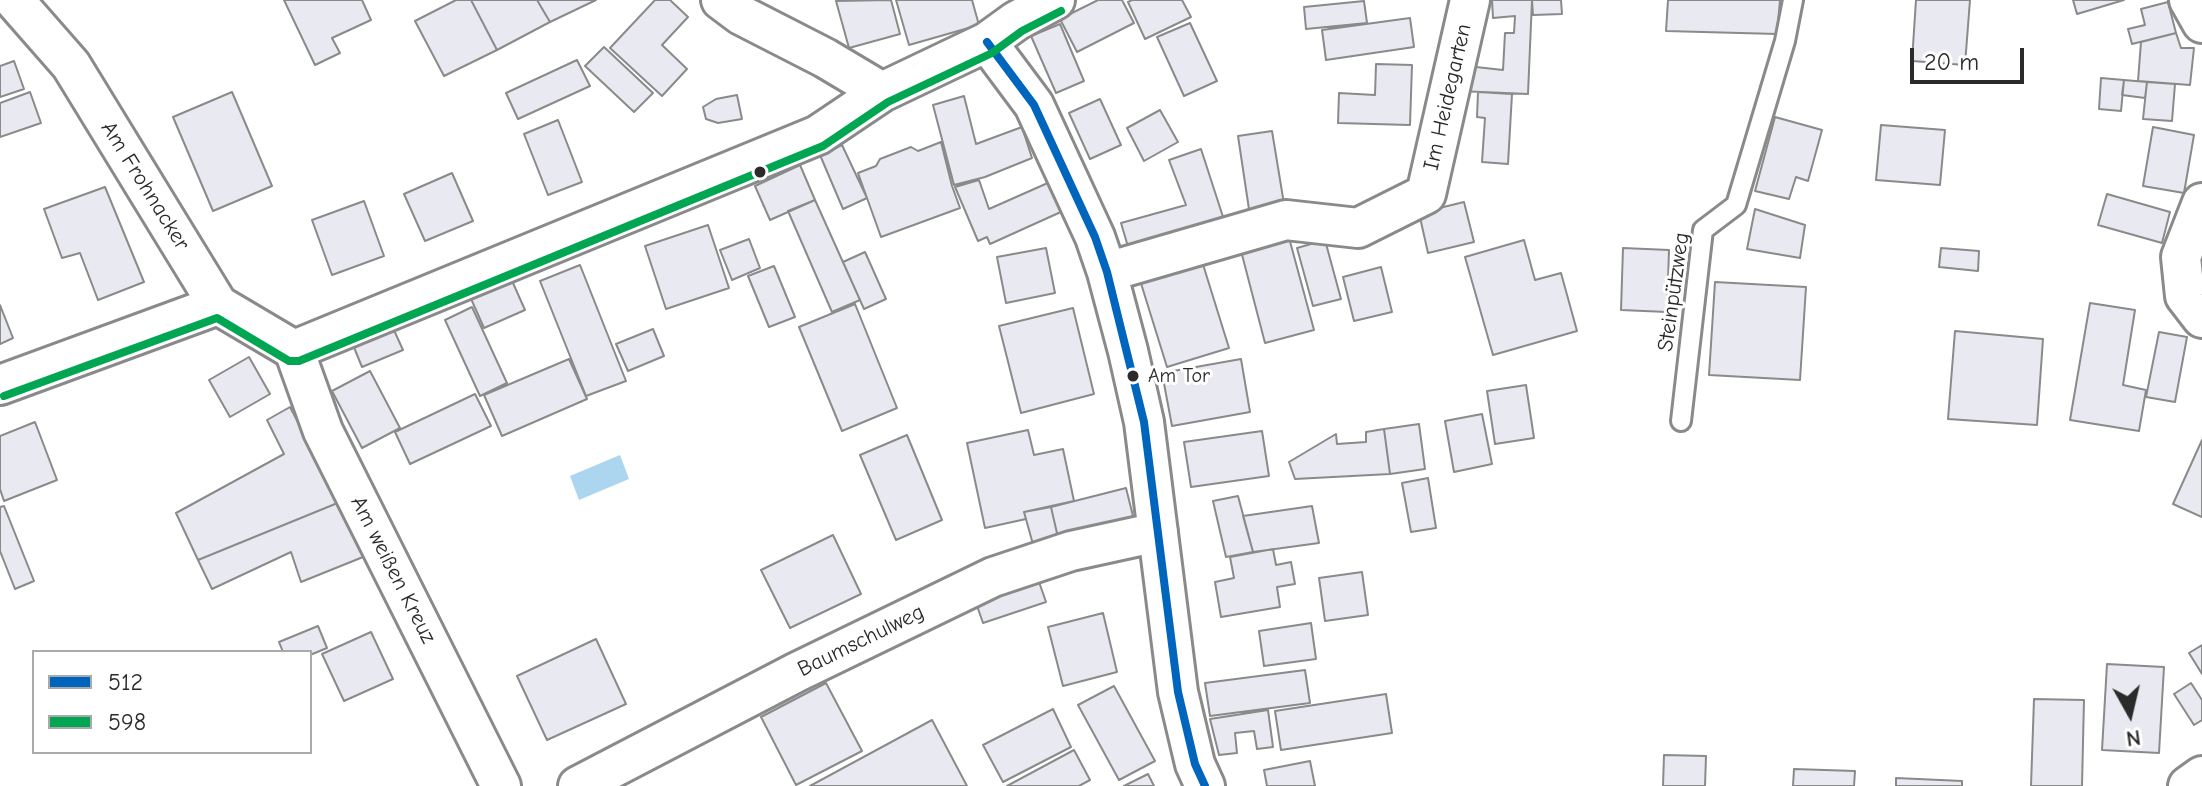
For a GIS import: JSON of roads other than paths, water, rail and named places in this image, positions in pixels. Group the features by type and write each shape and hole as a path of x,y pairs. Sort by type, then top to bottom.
{"street":[{"name":"Am Frohnacker","path":"14,0 71,65 218,305 294,350"},
{"path":"721,0 741,15 825,58 882,92"},
{"path":"294,350 818,135 882,92 987,42 1016,21 1055,0"},
{"name":"Im Heidegarten","path":"1107,272 1286,220 1358,228 1426,194 1470,0"},
{"path":"2189,0 2202,23"},
{"path":"987,42 1034,105 1095,237 1107,272 1144,422 1178,692 1195,764 1205,786"},
{"path":"2202,203 2181,257 2185,296 2202,318"},
{"path":"0,385 218,305"},
{"name":"Am weißen Kreuz","path":"294,350 323,431 501,786"},
{"name":"Baumschulweg","path":"578,786 797,672 993,577 1071,551 1158,532"},
{"path":"2188,786 2202,776"}],"lane":[{"name":"Steinpützweg","path":"1681,421 1703,230 1736,205 1785,41 1793,0"}],"water":[{"path":"620,455 629,479 579,500 570,476"}],"place":[{"name":"Am Tor","path":"1133,376"}]}
